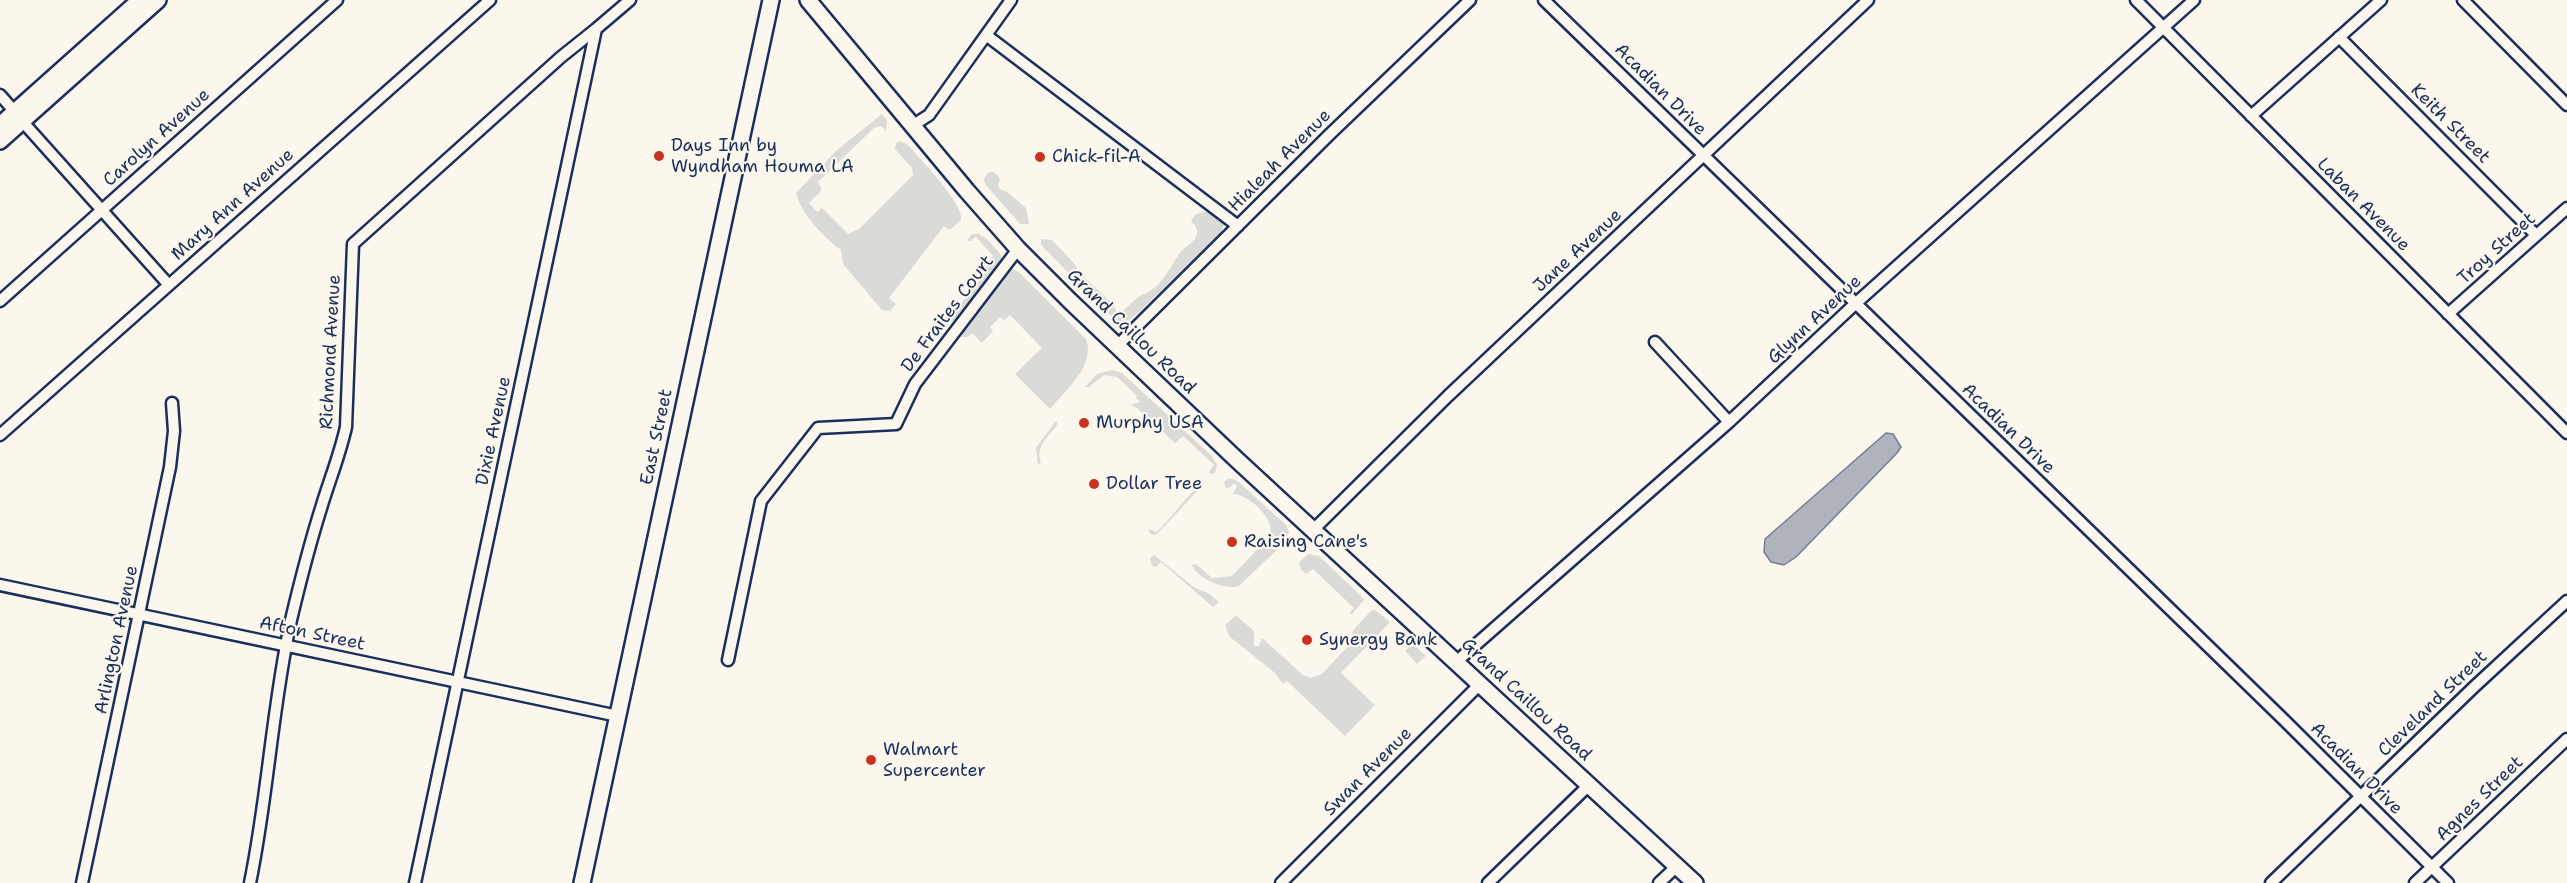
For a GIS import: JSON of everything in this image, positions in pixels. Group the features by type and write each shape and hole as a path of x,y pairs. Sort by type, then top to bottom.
{"main road":[{"path":"0,141 18,116 140,0"},
{"path":"0,125 18,116 158,0"},
{"name":"East Street","path":"582,883 771,0"},
{"name":"Grand Caillou Road","path":"808,0 1018,249 1116,347 1695,883"}],"street":[{"name":"Carolyn Avenue","path":"0,301 337,0"},
{"name":"Mary Ann Avenue","path":"0,435 490,0"},
{"path":"596,29 630,0"},
{"path":"912,126 928,115 1011,0"},
{"name":"Hialeah Avenue","path":"1116,347 1470,0"},
{"name":"Acadian Drive","path":"1544,0 2275,711 2448,883"},
{"name":"Jane Avenue","path":"1313,530 1448,396 1868,0"},
{"name":"Laban Avenue","path":"2136,0 2567,434"},
{"name":"Glynn Avenue","path":"1456,662 1729,422 1855,304 2194,0"},
{"path":"2251,116 2381,0"},
{"path":"2463,0 2567,105"},
{"name":"Richmond Avenue","path":"250,883 287,646 311,541 341,451 346,427 353,244 561,57 596,29"},
{"name":"Dixie Avenue","path":"415,883 596,29"},
{"path":"986,35 1238,225"},
{"name":"Keith Street","path":"2339,37 2536,235"},
{"path":"0,95 168,284"},
{"name":"Troy Street","path":"2448,314 2567,208"},
{"name":"De Fraites Court","path":"728,660 761,501 818,428 896,424 915,384 1018,249"},
{"path":"1655,342 1729,422"},
{"name":"Arlington Avenue","path":"82,883 170,466 174,431 172,402"},
{"name":"Afton Street","path":"0,585 618,716"},
{"name":"Cleveland Street","path":"2271,883 2567,601"},
{"name":"Swan Avenue","path":"1281,883 1479,685"},
{"name":"Agnes Street","path":"2415,883 2567,739"},
{"path":"1488,883 1588,786"},
{"path":"1659,883 1677,866"}],"shaded area":[{"path":"882,114 887,120 886,130 881,126 874,128 818,182 822,190 809,203 817,212 822,208 848,234 859,229 913,175 912,168 895,149 899,141 907,144 949,192 956,203 961,220 950,230 944,226 889,298 896,304 890,311 882,310 843,264 841,250 814,225 803,210 796,193 837,150"},
{"path":"989,172 994,172 1000,178 998,186 1000,189 1026,208 1029,224 1020,224 985,184 984,179"},
{"path":"1209,211 1224,223 1221,234 1138,313 1121,326 1041,245 1041,239 1052,240 1081,274 1114,305 1116,312 1120,313 1138,297 1159,284 1179,254 1197,236 1196,227 1191,221 1196,214"},
{"path":"978,233 988,240 1001,255 1001,260 954,321 948,322 987,268 986,264 993,256 976,237 967,241 971,235"},
{"path":"1012,269 1019,272 1086,339 1088,349 1083,368 1050,409 1015,374 1042,348 1010,315 1004,320 1000,317 990,327 993,331 982,343 972,333 967,337 962,337"},
{"path":"1112,370 1122,373 1212,456 1217,465 1215,473 1209,472 1214,465 1183,436 1175,443 1137,408 1130,405 1140,402 1137,396 1117,377 1104,375 1089,387 1085,387 1097,374"},
{"path":"1055,422 1057,425 1041,447 1041,462 1038,465 1036,448"},
{"path":"1886,433 1893,434 1901,447 1897,453 1796,557 1784,565 1771,562 1764,552 1765,539"},
{"path":"1195,477 1201,482 1201,487 1157,534 1152,535 1149,529 1156,532 1161,528 1199,484 1194,479"},
{"path":"1229,478 1239,482 1286,525 1289,532 1285,542 1239,586 1233,587 1219,585 1205,579 1192,565 1196,564 1212,578 1232,576 1269,537 1271,530 1266,516 1246,498 1233,494 1237,486 1234,483 1229,488 1225,487 1224,482"},
{"path":"1309,554 1319,556 1364,600 1352,614 1349,613 1354,608 1313,569 1306,574 1301,570 1299,562"},
{"path":"1154,555 1195,588 1208,593 1219,602 1213,607 1161,562 1156,567 1152,566 1150,558"},
{"path":"1375,610 1390,622 1341,673 1375,705 1345,736 1287,681 1283,684 1275,673 1230,637 1226,629 1226,624 1235,616 1238,617 1254,631 1254,646 1259,646 1262,638 1303,675 1311,678 1322,674 1350,644 1355,628 1371,611"},
{"path":"1409,640 1426,656 1417,664 1405,651 1410,646 1407,642"}],"place":[{"name":"Days Inn by Wyndham Houma LA","path":"659,156"},
{"name":"Chick-fil-A","path":"1040,157"},
{"name":"Murphy USA","path":"1084,423"},
{"name":"Dollar Tree","path":"1094,484"},
{"name":"Raising Cane's","path":"1232,542"},
{"name":"Synergy Bank","path":"1307,640"},
{"name":"Walmart Supercenter","path":"871,760"}]}
